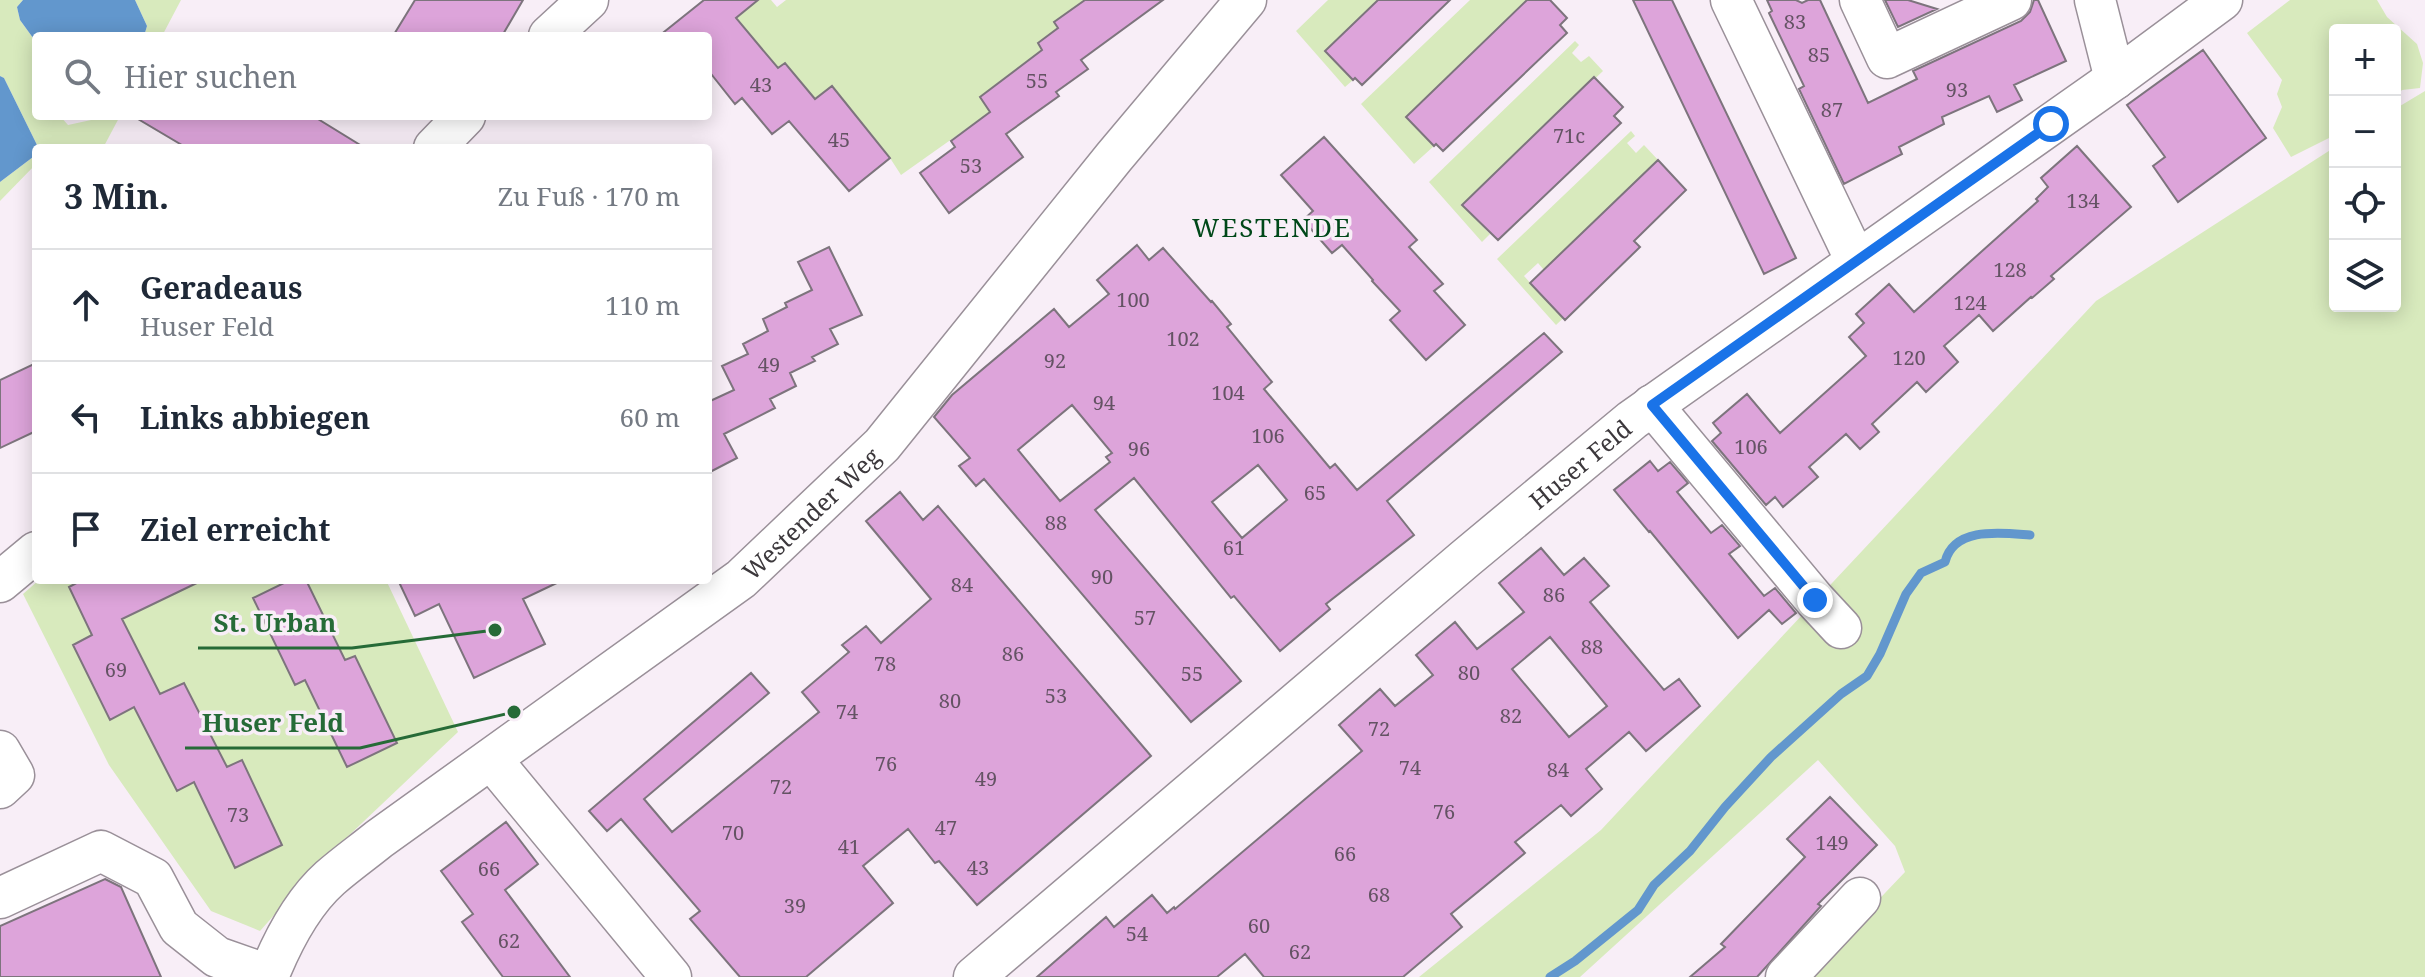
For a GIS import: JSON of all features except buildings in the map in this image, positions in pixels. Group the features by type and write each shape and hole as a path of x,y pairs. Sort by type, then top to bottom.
{"street":[{"path":"553,32 588,0"},
{"name":"Westender Weg","path":"268,976 289,931 329,879 379,839 741,579 882,445 1114,157 1246,0"},
{"path":"1731,0 1856,261"},
{"path":"1860,0 1887,58 2011,0"},
{"path":"2095,0 2115,79"},
{"name":"Huser Feld","path":"974,977 1466,558 1652,405 2115,79 2222,0"},
{"path":"438,144 461,120"},
{"path":"1652,405 1841,628"},
{"path":"0,582 32,555"},
{"path":"0,751 14,775 0,788"},
{"path":"491,759 671,977"},
{"path":"0,898 101,851 153,878 179,927 217,957 268,976"},
{"path":"1786,977 1860,898"}],"green space":[{"path":"0,0 23,0 17,7 20,20 32,36 32,120 64,120 68,125 91,120 118,120 105,144 37,144 4,78 0,76"},
{"path":"135,0 181,0 164,32 145,32 147,26"},
{"path":"758,0 771,0 777,7 786,0 1085,0 1055,22 1058,28 1042,50 980,97 990,112 901,175 832,86 815,99 785,63 778,68 737,18"},
{"path":"1328,0 1378,0 1325,51 1353,80 1345,87 1296,31"},
{"path":"1470,0 1527,0 1407,116 1434,146 1414,164 1361,104"},
{"path":"2290,0 2377,0 2395,24 2329,24 2329,138 2291,157 2273,128 2282,107 2277,94 2282,80 2247,33"},
{"path":"2401,30 2417,44 2423,63 2420,88 2402,90"},
{"path":"1575,41 1579,45 1572,53 1581,62 1589,56 1603,71 1462,205 1490,234 1482,242 1429,182"},
{"path":"2425,91 2425,977 1805,977 1905,872 1895,846 1818,760 1580,977 1419,977 1601,830 2096,301 2329,151 2329,312 2401,312 2401,105"},
{"path":"1631,131 1635,136 1627,143 1636,153 1644,145 1659,161 1544,270 1538,263 1524,276 1544,298 1576,306 1556,325 1497,259"},
{"path":"32,158 32,168 0,201 0,182"},
{"path":"34,584 388,584 458,732 323,860 260,931 211,911 109,765 23,594"}],"water":[{"path":"23,0 135,0 147,26 145,32 32,32 32,36 20,20 17,7"},
{"path":"0,76 4,78 37,144 32,144 32,158 0,182"}],"waterway":[{"path":"1550,977 1575,961 1638,910 1654,885 1690,851 1771,757 1841,694 1867,676 1906,594 1921,573 1945,562 1950,550 1968,537 1993,533 2030,535"}],"place":[{"name":"St. Urban","path":"495,630"},
{"name":"Huser Feld","path":"514,712"}],"district":[{"name":"WESTENDE","path":"1272,227"}],"route":[{"path":"1815,600 1652,405 2051,124"}]}
